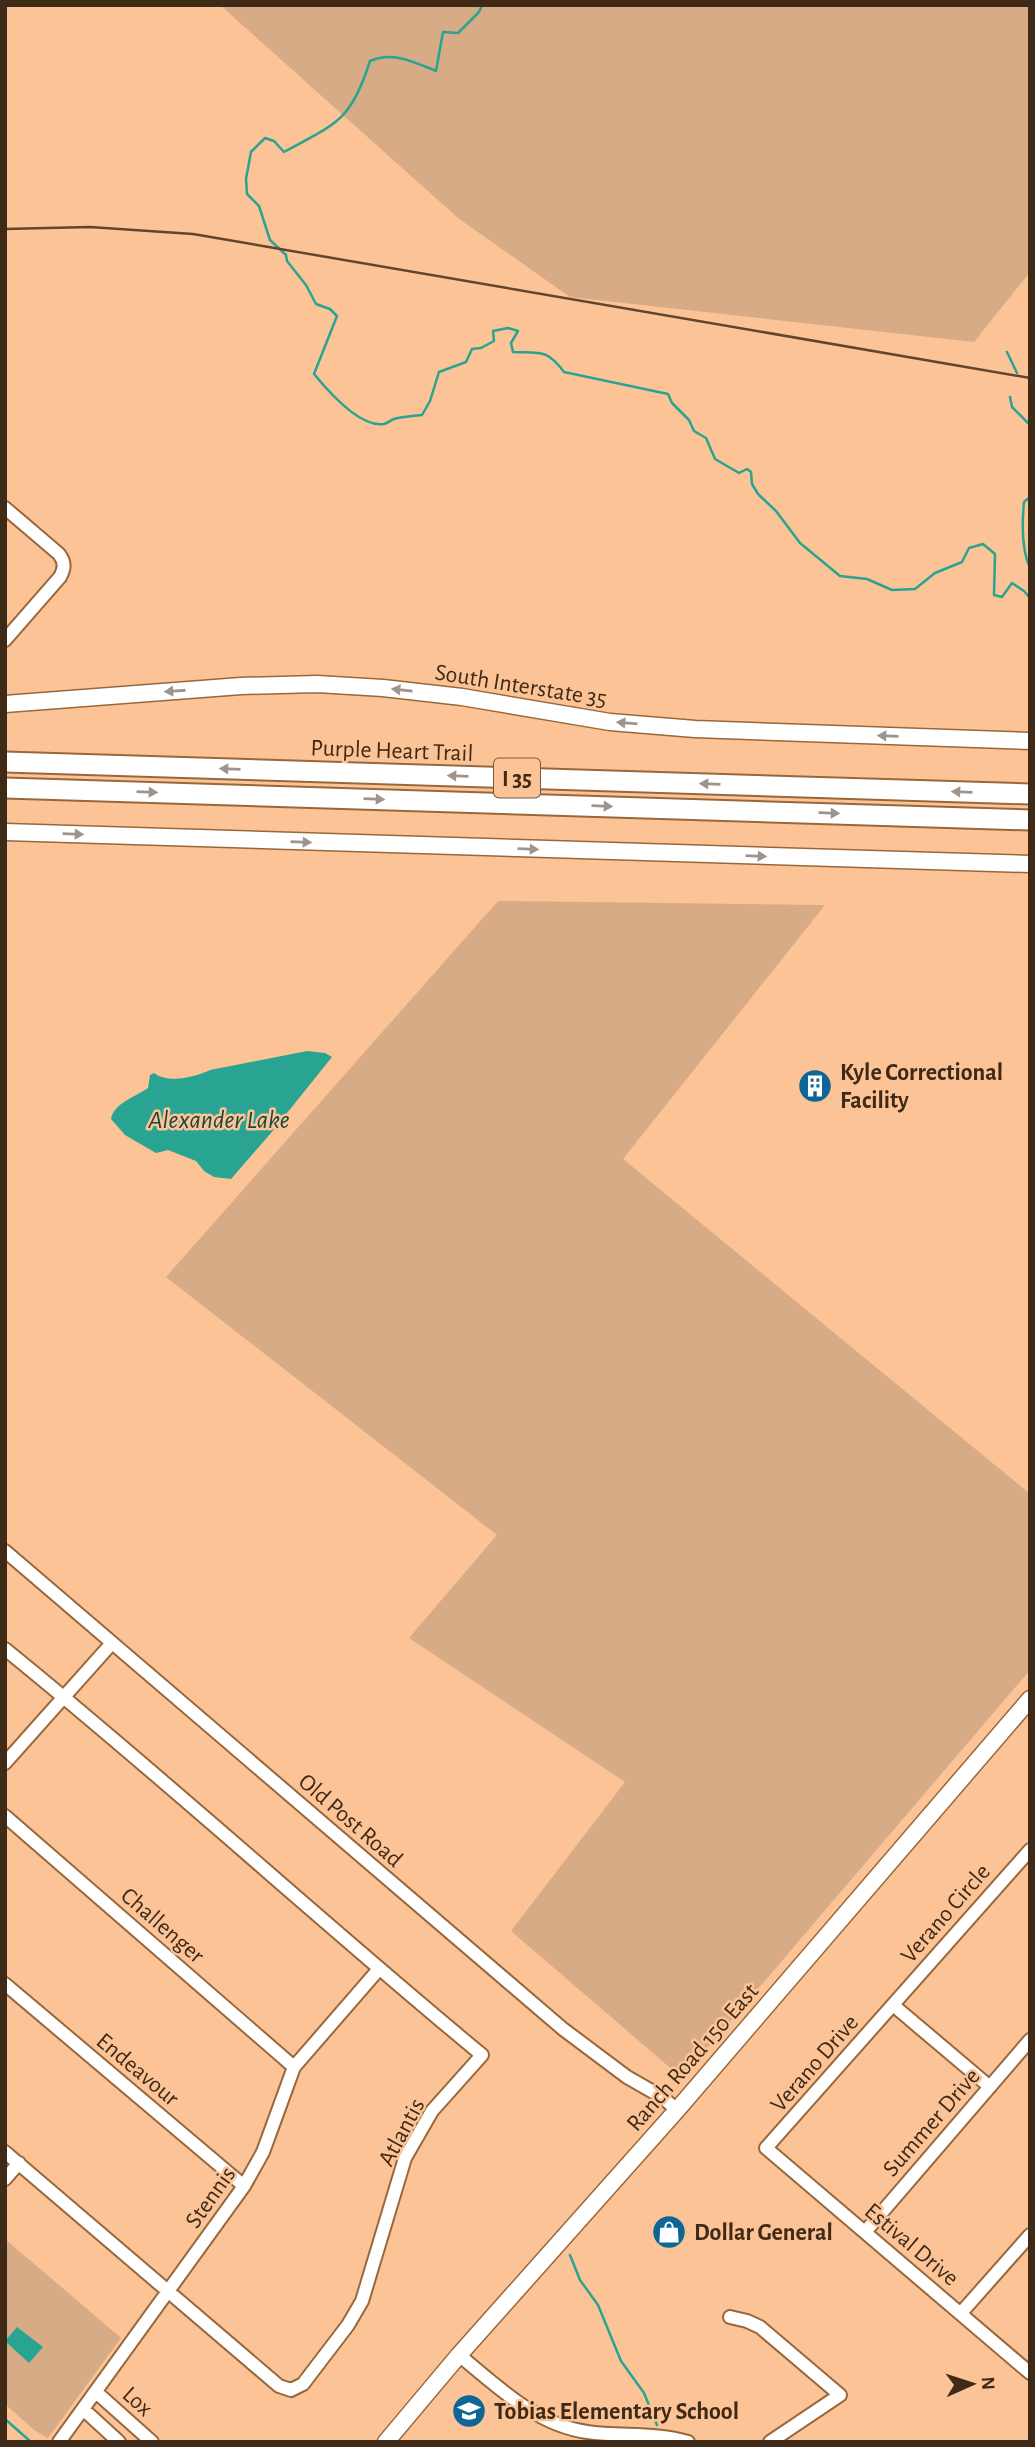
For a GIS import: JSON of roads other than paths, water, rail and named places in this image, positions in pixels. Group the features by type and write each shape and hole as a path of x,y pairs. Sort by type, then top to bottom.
{"highway":[{"name":"Purple Heart Trail","path":"5,762 1030,794"},
{"name":"Purple Heart Trail","path":"5,788 1030,820"}],"main road":[{"name":"South Interstate 35","path":"5,704 241,686 317,684 462,697 610,722 695,729 1030,741"},
{"path":"5,832 1030,864"},
{"name":"Ranch Road 150 East","path":"386,2442 459,2355 677,2110 1030,1699"}],"street":[{"path":"5,508 59,554 64,569 5,640"},
{"name":"Old Post Road","path":"5,1551 563,2029 626,2077 677,2110"},
{"path":"5,1763 112,1643"},
{"name":"Atlantis","path":"5,1649 482,2054 432,2111 405,2158 362,2301 348,2325 303,2384 291,2393 279,2386 5,2152"},
{"name":"Challenger","path":"5,1816 294,2067"},
{"name":"Verano Circle","path":"893,2005 1030,1850"},
{"name":"Stennis","path":"59,2442 244,2186 263,2152 294,2067 379,1969"},
{"name":"Endeavour","path":"5,1984 244,2186"},
{"path":"893,2005 990,2087"},
{"name":"Verano Drive","path":"766,2148 893,2005"},
{"name":"Summer Drive","path":"864,2232 1030,2040"},
{"name":"Estival Drive","path":"766,2148 1030,2373"},
{"path":"5,2179 19,2163"},
{"path":"961,2313 1030,2235"},
{"path":"730,2317 760,2327 840,2395 770,2442"},
{"path":"459,2355 513,2400 562,2426 590,2433 640,2434 688,2442"},
{"name":"Lox","path":"96,2392 152,2442"},
{"name":"Lox","path":"83,2409 119,2442"}],"water":[{"name":"Alexander Lake","path":"307,1051 325,1053 332,1057 231,1179 214,1177 204,1171 196,1161 168,1150 156,1153 125,1135 111,1119 116,1109 148,1088 150,1075 154,1073 167,1078 182,1078"},
{"path":"17,2327 43,2347 29,2363 5,2341"}],"waterway":[{"path":"482,5 479,12 458,33 443,32 436,71 395,57 370,61 356,96 340,118 284,152 274,141 265,138 251,152 246,179 247,194 259,206 270,240 286,255 287,261 306,285 316,304 330,309 337,316 314,374 327,390 345,407 375,424 422,415 430,401 439,372 466,362 472,349 481,348 494,341 493,331 508,328 518,331 511,343 513,352 543,354 553,359 564,372 668,394 672,403 689,420 694,431 706,438 715,459 739,473 747,469 751,472 752,484 758,494 776,511 800,543 840,576 867,579 892,590 915,589 935,573 962,562 969,548 983,544 995,554 994,595 1002,597 1012,583 1030,598"},
{"path":"1007,352 1017,373"},
{"path":"1010,397 1012,407 1030,425"},
{"path":"1030,497 1024,502 1023,527 1025,553 1030,568"},
{"path":"570,2255 580,2280 598,2305 621,2361 644,2393 657,2425"},
{"path":"5,2419 31,2442"}],"railway":[{"path":"5,229 90,227 193,234 1030,378"}],"place":[{"name":"Kyle Correctional Facility","path":"815,1086"},
{"name":"Dollar General","path":"669,2232"},
{"name":"Tobias Elementary School","path":"469,2411"}]}
